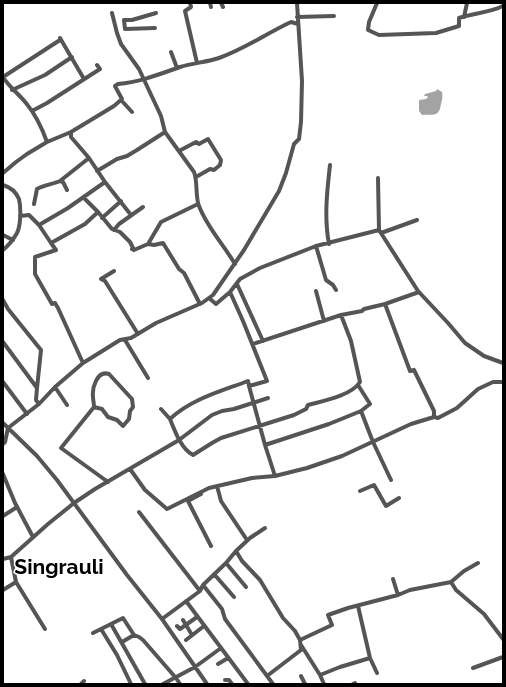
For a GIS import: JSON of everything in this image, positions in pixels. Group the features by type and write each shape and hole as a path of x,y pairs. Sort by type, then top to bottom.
{"street":[{"path":"190,3 191,6 186,11 197,63"},
{"path":"3,444 5,442 8,428 39,404 54,388 83,363 120,340 125,340 156,323 200,304 213,295 235,264 273,203 286,173 294,144 299,139 302,81 297,3"},
{"path":"377,3 369,22 368,30 379,35 436,33 459,26 459,18 497,9 503,6"},
{"path":"464,16 467,3"},
{"path":"112,13 121,44 139,69 142,79 161,116 164,132 188,162 196,177 198,204 214,235 235,264"},
{"path":"155,28 125,29 124,20 156,13"},
{"path":"297,17 334,16"},
{"path":"132,112 121,100 122,99 115,86 118,84 153,77 177,68 220,58 257,41 291,22 298,24"},
{"path":"47,142 32,111 12,90 3,77 60,39 84,79"},
{"path":"171,52 177,68"},
{"path":"12,90 45,75 72,57"},
{"path":"32,111 48,103 100,69 97,64"},
{"path":"3,173 16,162 47,142 71,132 114,106 121,100"},
{"path":"71,132 71,137 89,158 131,215"},
{"path":"98,170 117,158 127,156 164,132"},
{"path":"179,151 196,142 199,144 208,139 212,145 221,160 220,165 214,170 210,170 196,177"},
{"path":"34,204 37,189 60,181 89,158"},
{"path":"329,244 326,216 330,165"},
{"path":"378,178 380,232 419,292 465,343 484,356 503,363"},
{"path":"60,181 68,190"},
{"path":"40,225 84,198 106,182"},
{"path":"3,185 14,192 19,199 20,216 18,232 10,244 3,250"},
{"path":"84,198 112,229 120,232 130,242 133,250 148,244 154,245 163,243 178,269 184,273 200,304"},
{"path":"102,218 121,201"},
{"path":"148,244 161,222 198,204"},
{"path":"114,230 119,224 143,207"},
{"path":"51,243 85,224 98,212"},
{"path":"20,216 30,215 40,225 56,250 35,257 35,274 52,304 55,303 58,308 83,363"},
{"path":"209,298 216,304 230,292 240,279 260,268 316,246 380,232 417,220"},
{"path":"3,235 13,240"},
{"path":"316,246 326,280 333,285 336,290"},
{"path":"114,271 101,279 105,281 138,334"},
{"path":"237,284 263,341"},
{"path":"230,292 253,344 267,382 249,386"},
{"path":"316,292 324,321"},
{"path":"253,344 341,315 362,311 370,307 385,304 419,292"},
{"path":"3,300 41,350 36,400 39,404"},
{"path":"385,304 410,371 414,370 420,381 434,412 434,417"},
{"path":"161,409 170,419 179,440 193,455 212,442 294,415 306,409 308,405 333,398 351,390 360,382 351,341 341,315"},
{"path":"125,340 148,378"},
{"path":"3,342 37,388"},
{"path":"94,407 102,409 108,417 117,420 123,426 133,407 132,399 109,374 101,374 97,378 92,396 94,407 61,448 108,482"},
{"path":"170,419 187,407 218,392 248,381 275,476"},
{"path":"3,382 27,414"},
{"path":"130,469 145,490 167,509 203,490 252,478 275,476 307,468 347,454 411,424 434,417 438,418 457,408 478,388 493,382 503,382"},
{"path":"265,445 330,424 361,411 370,405 370,403 358,385"},
{"path":"54,388 67,405"},
{"path":"3,559 11,557 74,503 179,440 212,415 268,398"},
{"path":"361,411 373,442 391,480"},
{"path":"3,423 37,456 57,480 127,575 162,619 207,684"},
{"path":"3,474 17,507 33,537"},
{"path":"360,491 374,485 386,506 399,498"},
{"path":"217,486 221,501 247,540"},
{"path":"203,490 202,494 188,501 211,546"},
{"path":"3,516 17,507"},
{"path":"139,512 200,591"},
{"path":"162,619 200,591 203,585 247,540 265,528"},
{"path":"236,551 260,580 283,618 295,631 300,643 324,684"},
{"path":"11,557 16,582 45,629"},
{"path":"226,563 246,587"},
{"path":"300,643 332,625 328,615 348,608 398,595 410,590 451,582 478,563"},
{"path":"214,574 234,597"},
{"path":"393,579 398,595"},
{"path":"3,590 16,582"},
{"path":"451,582 456,590 484,614 503,639"},
{"path":"203,585 222,609 225,619 273,684"},
{"path":"186,601 246,683"},
{"path":"358,606 370,658 377,673"},
{"path":"178,626 180,629 198,617"},
{"path":"93,633 123,618 134,635 143,640 180,684"},
{"path":"183,620 192,635"},
{"path":"111,624 145,684"},
{"path":"186,640 198,628 204,626"},
{"path":"101,629 117,655 130,684"},
{"path":"122,642 134,635"},
{"path":"267,676 301,650 300,643"},
{"path":"163,684 196,667 221,648"},
{"path":"473,668 503,657"},
{"path":"218,664 228,658"},
{"path":"320,675 370,658"},
{"path":"301,676 305,684"},
{"path":"225,680 229,680 232,684"}],"shaded area":[{"path":"437,89 442,92 442,100 439,111 435,114 422,115 419,111 419,100 426,99 428,97 424,96 425,94 436,91"}],"district":[{"name":"Singrauli","path":"59,567"}]}
